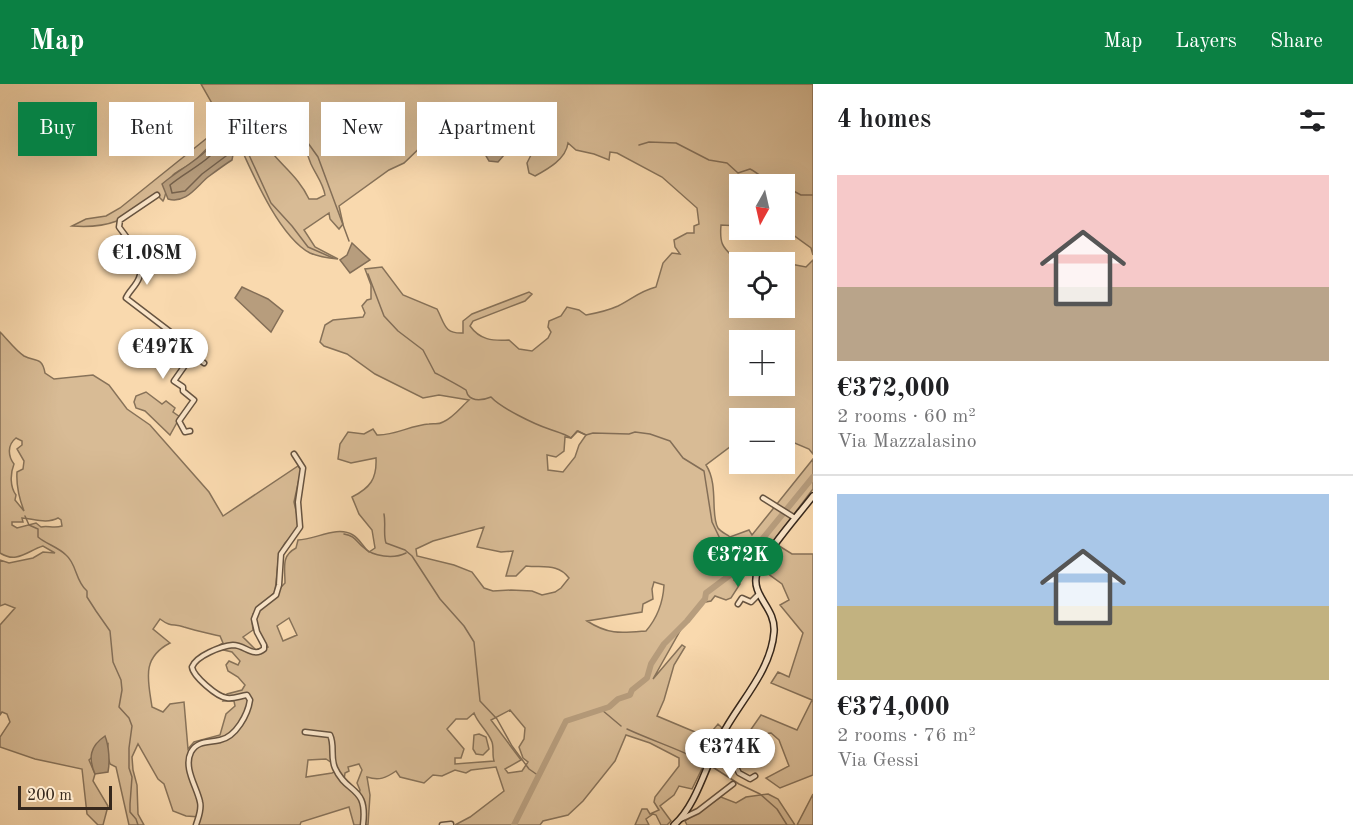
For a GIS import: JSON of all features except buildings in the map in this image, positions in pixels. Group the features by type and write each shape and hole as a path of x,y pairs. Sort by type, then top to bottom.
{"main road":[{"path":"674,825 690,805 719,739 760,675 772,643 774,619 759,594 756,583 759,570 813,496"}],"street":[{"path":"157,195 120,220 119,227 137,253 142,270 126,298 181,340 185,348 204,363"},
{"path":"190,431 185,432 179,421 194,400 183,391 183,387 174,381 193,354"},
{"path":"196,825 201,808 190,768 191,753 200,744 222,740 230,734 244,718 250,700 247,695 223,698 195,676 192,667 199,659 229,646 240,646 254,653 264,650 254,619 258,609 278,592 281,554 298,532 301,524 298,502 303,468 294,454"},
{"path":"763,498 796,518"},
{"path":"738,604 742,598 751,602 759,594"},
{"path":"305,732 330,735 336,771 359,794 364,803 363,825"},
{"path":"719,739 724,743 738,776 750,779 756,776"},
{"path":"681,819 698,811 733,784"},
{"path":"442,825 451,824"}],"shaded area":[{"path":"201,84 813,84 813,255 811,248 795,236 795,174 729,174 729,225 721,225 721,239 729,252 729,318 795,318 795,265 806,267 813,260 813,454 809,449 795,443 795,408 729,408 729,448 706,465 712,481 718,528 730,537 749,530 752,535 813,459 813,489 760,559 743,570 734,580 740,584 731,598 726,600 715,596 711,601 700,603 684,624 653,679 682,645 685,647 674,665 657,716 707,737 718,724 722,728 692,789 679,786 674,795 660,806 671,821 667,825 661,825 656,815 653,814 646,819 649,825 635,825 642,809 647,809 650,814 659,810 654,802 655,797 679,766 679,758 650,743 626,735 615,761 583,801 568,815 543,821 540,825 455,825 470,817 504,791 496,767 471,770 466,773 455,770 442,776 433,775 424,783 400,777 396,771 382,778 367,777 370,795 368,825 354,825 349,807 301,822 300,825 199,825 200,817 186,816 173,811 164,784 158,779 138,744 132,757 137,785 138,814 144,825 129,825 116,767 110,764 107,754 108,744 89,760 95,774 93,781 108,806 103,825 98,825 87,814 82,769 35,759 0,747 0,737 10,722 7,714 2,712 0,715 0,625 15,608 5,604 0,606 0,560 9,563 33,558 43,552 55,553 43,546 17,557 0,553 0,332 21,354 38,360 45,373 54,379 93,375 109,385 127,409 150,425 209,492 223,516 298,466 301,470 294,502 299,524 297,531 279,553 275,592 253,614 253,630 243,637 256,650 268,647 255,626 256,613 285,583 286,558 296,548 298,540 333,532 347,532 369,552 375,548 372,530 359,514 352,497 371,482 374,477 376,458 351,463 338,459 340,444 348,432 364,434 373,429 377,435 383,435 440,423 450,418 469,400 439,395 423,398 375,374 347,354 324,346 320,342 325,325 333,320 363,317 365,313 362,306 371,299 371,285 365,269 382,267 403,295 437,309 446,327 457,333 463,333 463,321 472,314 529,292 532,294 525,301 473,321 470,326 482,337 492,340 509,340 519,349 532,351 548,338 551,332 548,327 549,321 561,316 567,307 579,310 586,315 598,313 656,287 663,263 672,253 680,254 675,247 674,240 687,233 694,233 694,226 699,224 697,208 662,177 617,153 610,152 609,160 576,150 568,143 564,154 556,163 535,176 529,173 527,163 530,156 557,156 557,102 417,102 417,151 404,163 389,170 339,206 343,224 339,229 330,219 329,213 304,230 315,247 338,259 310,253 288,234 245,156 275,156 309,199 317,199 325,195 308,156 309,102 211,102","holes":["578,431 586,435 575,457 563,472 548,470 547,455 556,457 564,451 565,437 571,438","16,438 22,441 22,445 17,449 24,461 23,469 17,472 17,477 18,492 24,511 15,500 16,495 11,480 14,464 10,447","22,518 45,521 58,518 62,526 41,527 36,523 17,528 12,525 12,522 23,522","484,527 477,547 501,552 513,551 506,576 516,576 526,566 555,568 569,578 555,592 542,595 532,591 493,591 484,588 472,572 417,556 416,549 433,541","654,582 664,585 659,610 646,631 615,632 602,629 587,621 642,612 643,604 653,599","289,618 297,635 283,641 277,626","160,619 170,624 220,636 223,643 215,648 232,652 240,661 238,665 229,661 226,665 228,671 245,685 242,690 227,694 223,701 234,701 235,706 226,714 220,735 194,742 188,749 184,702 170,704 163,712 152,707 149,670 154,656 170,643 153,629","510,710 525,728 524,739 519,747 523,758 528,762 522,771 508,773 505,769 521,760 491,720","474,713 492,742 494,761 455,764 455,758 461,758 464,749 447,729 456,719 467,719","326,759 332,763 334,772 306,777 308,760","359,764 362,770 357,783 359,794 344,780 345,773 349,771 348,767"]},
{"path":"206,139 206,150 193,162 173,175 163,201 158,196 128,216 109,224 72,226 86,219 106,216 120,208 185,156 194,156 194,148"},
{"path":"146,392 162,404 166,401 175,408 173,412 180,417 170,435 145,411 136,408 134,402 136,396"},
{"path":"776,544 792,554 813,554 813,775 780,788 766,778 789,766 779,740 771,733 747,735 761,715 797,730 812,700 771,683 778,672 789,677 803,633 780,605 789,600 782,584 760,568"},
{"path":"479,734 486,737 489,749 483,755 476,754 473,749 474,735"},
{"path":"768,794 778,799 795,825 687,825 685,821 721,797 736,803 746,797"},
{"path":"813,794 813,825 797,825"}],"water":[{"path":"206,151 206,156 233,156 232,160 185,197 168,199 162,184"},
{"path":"486,156 503,156 498,162 489,161"},
{"path":"352,243 370,260 350,273 340,260 347,255"},
{"path":"242,287 268,299 283,311 271,332 235,298"},
{"path":"105,736 109,754 108,772 95,774 91,758 93,748"}],"waterway":[{"path":"639,145 649,142 676,143 709,160 727,163 738,173 750,169 758,174"},
{"path":"309,144 318,157 349,241"},
{"path":"249,156 271,203 308,247 333,258"},
{"path":"795,192 801,195 813,195"},
{"path":"368,274 384,316 398,331 423,350 435,373 466,390 473,399 482,400 491,397 518,415 571,438 577,431 586,435 635,432 670,441 683,458 704,471 712,522 723,545 742,561"},
{"path":"514,825 566,721 609,707 618,699 630,695 632,690 647,678 651,664 664,644 687,621 705,599 706,593 730,575 751,553 813,477"},
{"path":"384,514 386,543 405,550 412,556 440,599 464,626 474,642 480,701 497,719 512,746 529,769 539,776"},
{"path":"25,516 29,525 38,529 38,537 63,552 70,559 80,582 87,591 87,597 110,631 113,662 121,680 119,707 129,718 132,726 129,748 129,768 132,777 130,812 138,825"},
{"path":"344,534 353,537 367,550 378,555 396,556 406,553"},
{"path":"602,710 621,726"},
{"path":"627,729 704,762"},
{"path":"711,766 760,794 777,809 787,825"}]}
